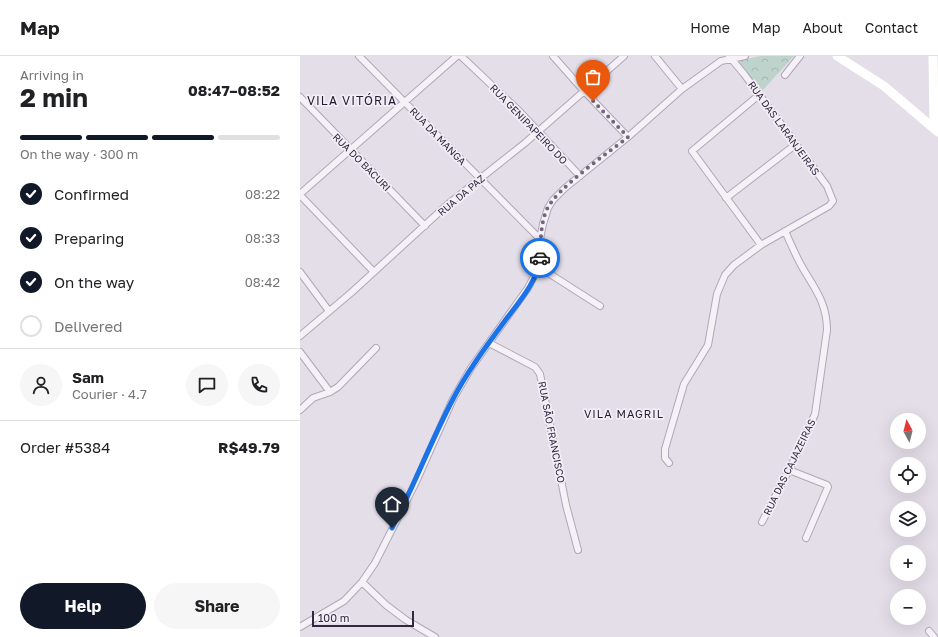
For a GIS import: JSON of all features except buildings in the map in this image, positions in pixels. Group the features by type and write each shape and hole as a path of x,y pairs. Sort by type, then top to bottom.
{"main road":[{"path":"837,56 884,86 936,130"},
{"path":"934,56 936,130"}],"street":[{"name":"RUA DA MANGA","path":"359,56 540,239"},
{"name":"RUA DA MANGA","path":"300,194 457,56"},
{"name":"RUA GENIPAPEIRO DO","path":"460,56 538,131 580,176"},
{"path":"553,56 628,137"},
{"name":"RUA DA PAZ","path":"300,336 329,312 447,205 538,131 624,56"},
{"path":"655,56 682,89"},
{"path":"300,627 344,601 362,582 375,563 415,484 453,399 471,368 528,288 539,267 540,239 545,215 553,200 682,89 721,61 729,57 745,56"},
{"path":"785,75 800,56"},
{"name":"RUA DAS LARANJEIRAS","path":"729,57 796,145 833,198 832,203 785,231"},
{"path":"759,95 692,151 762,245"},
{"name":"RUA DO BACURI","path":"300,97 425,226"},
{"path":"726,198 796,145"},
{"path":"300,194 373,271"},
{"path":"669,463 664,455 665,448 682,390 687,378 708,345 717,294 725,274 734,265 785,231"},
{"name":"RUA DAS CAJAZEIRAS","path":"762,522 789,470 815,414 824,360 827,318 820,296 801,264 785,231"},
{"path":"539,267 600,306"},
{"path":"300,272 329,312"},
{"name":"RUA SÃO FRANCISCO","path":"489,343 535,367 540,374 566,505 578,550"},
{"path":"300,410 312,398 330,392 338,386 376,348"},
{"path":"300,352 330,392"},
{"path":"789,470 827,485 828,487 806,538"},
{"path":"362,582 396,612 434,637"},
{"path":"929,631 934,637"}],"green space":[{"path":"761,56 794,56 761,92 738,61"}],"way so far":[{"path":"540,258 540,239 545,215 553,200 564,188 628,137 593,101"}],"district":[{"name":"VILA VITÓRIA","path":"352,100"},
{"name":"VILA MAGRIL","path":"624,413"}],"route":[{"path":"392,528 415,484 436,434 453,399 471,368 528,288 539,267 540,258"}]}
